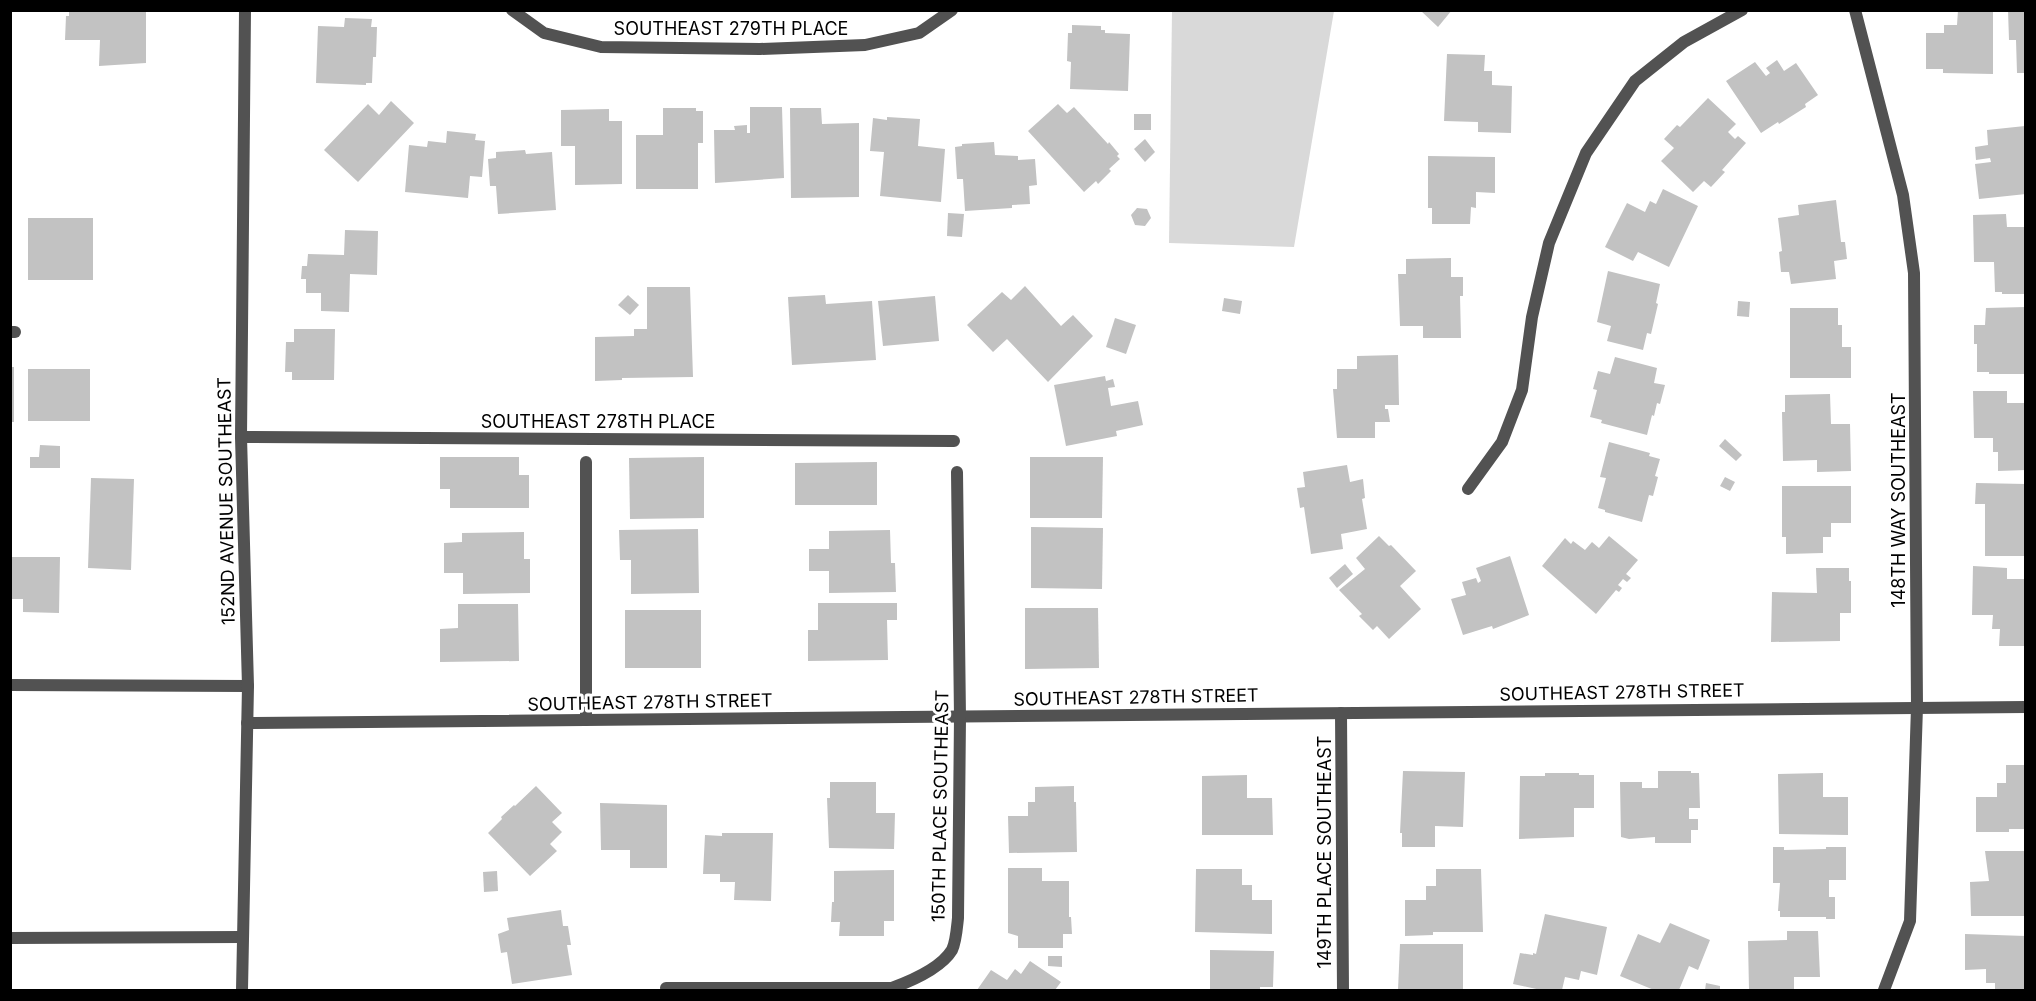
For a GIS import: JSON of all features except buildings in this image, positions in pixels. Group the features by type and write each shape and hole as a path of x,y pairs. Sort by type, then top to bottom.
{"street":[{"name":"152ND AVENUE SOUTHEAST","path":"242,990 248,686 241,437 245,10"},
{"name":"SOUTHEAST 279TH PLACE","path":"512,10 544,33 601,47 760,49 866,45 919,33 952,11"},
{"path":"1468,489 1502,442 1522,390 1532,317 1549,243 1586,153 1635,81 1684,42 1742,10"},
{"name":"148TH WAY SOUTHEAST","path":"1855,10 1903,195 1914,273 1917,707 1910,921 1884,990"},
{"name":"SOUTHEAST 278TH PLACE","path":"241,437 954,441"},
{"path":"586,462 586,720"},
{"name":"150TH PLACE SOUTHEAST","path":"666,988 892,988 916,979 952,950 958,918 960,717 957,472"},
{"path":"10,685 248,686"},
{"name":"SOUTHEAST 278TH STREET","path":"247,723 2025,707"},
{"name":"149TH PLACE SOUTHEAST","path":"1341,713 1343,990"},
{"path":"10,939 242,937"}],"shaded area":[{"path":"1172,11 1334,11 1294,247 1169,243"}]}
